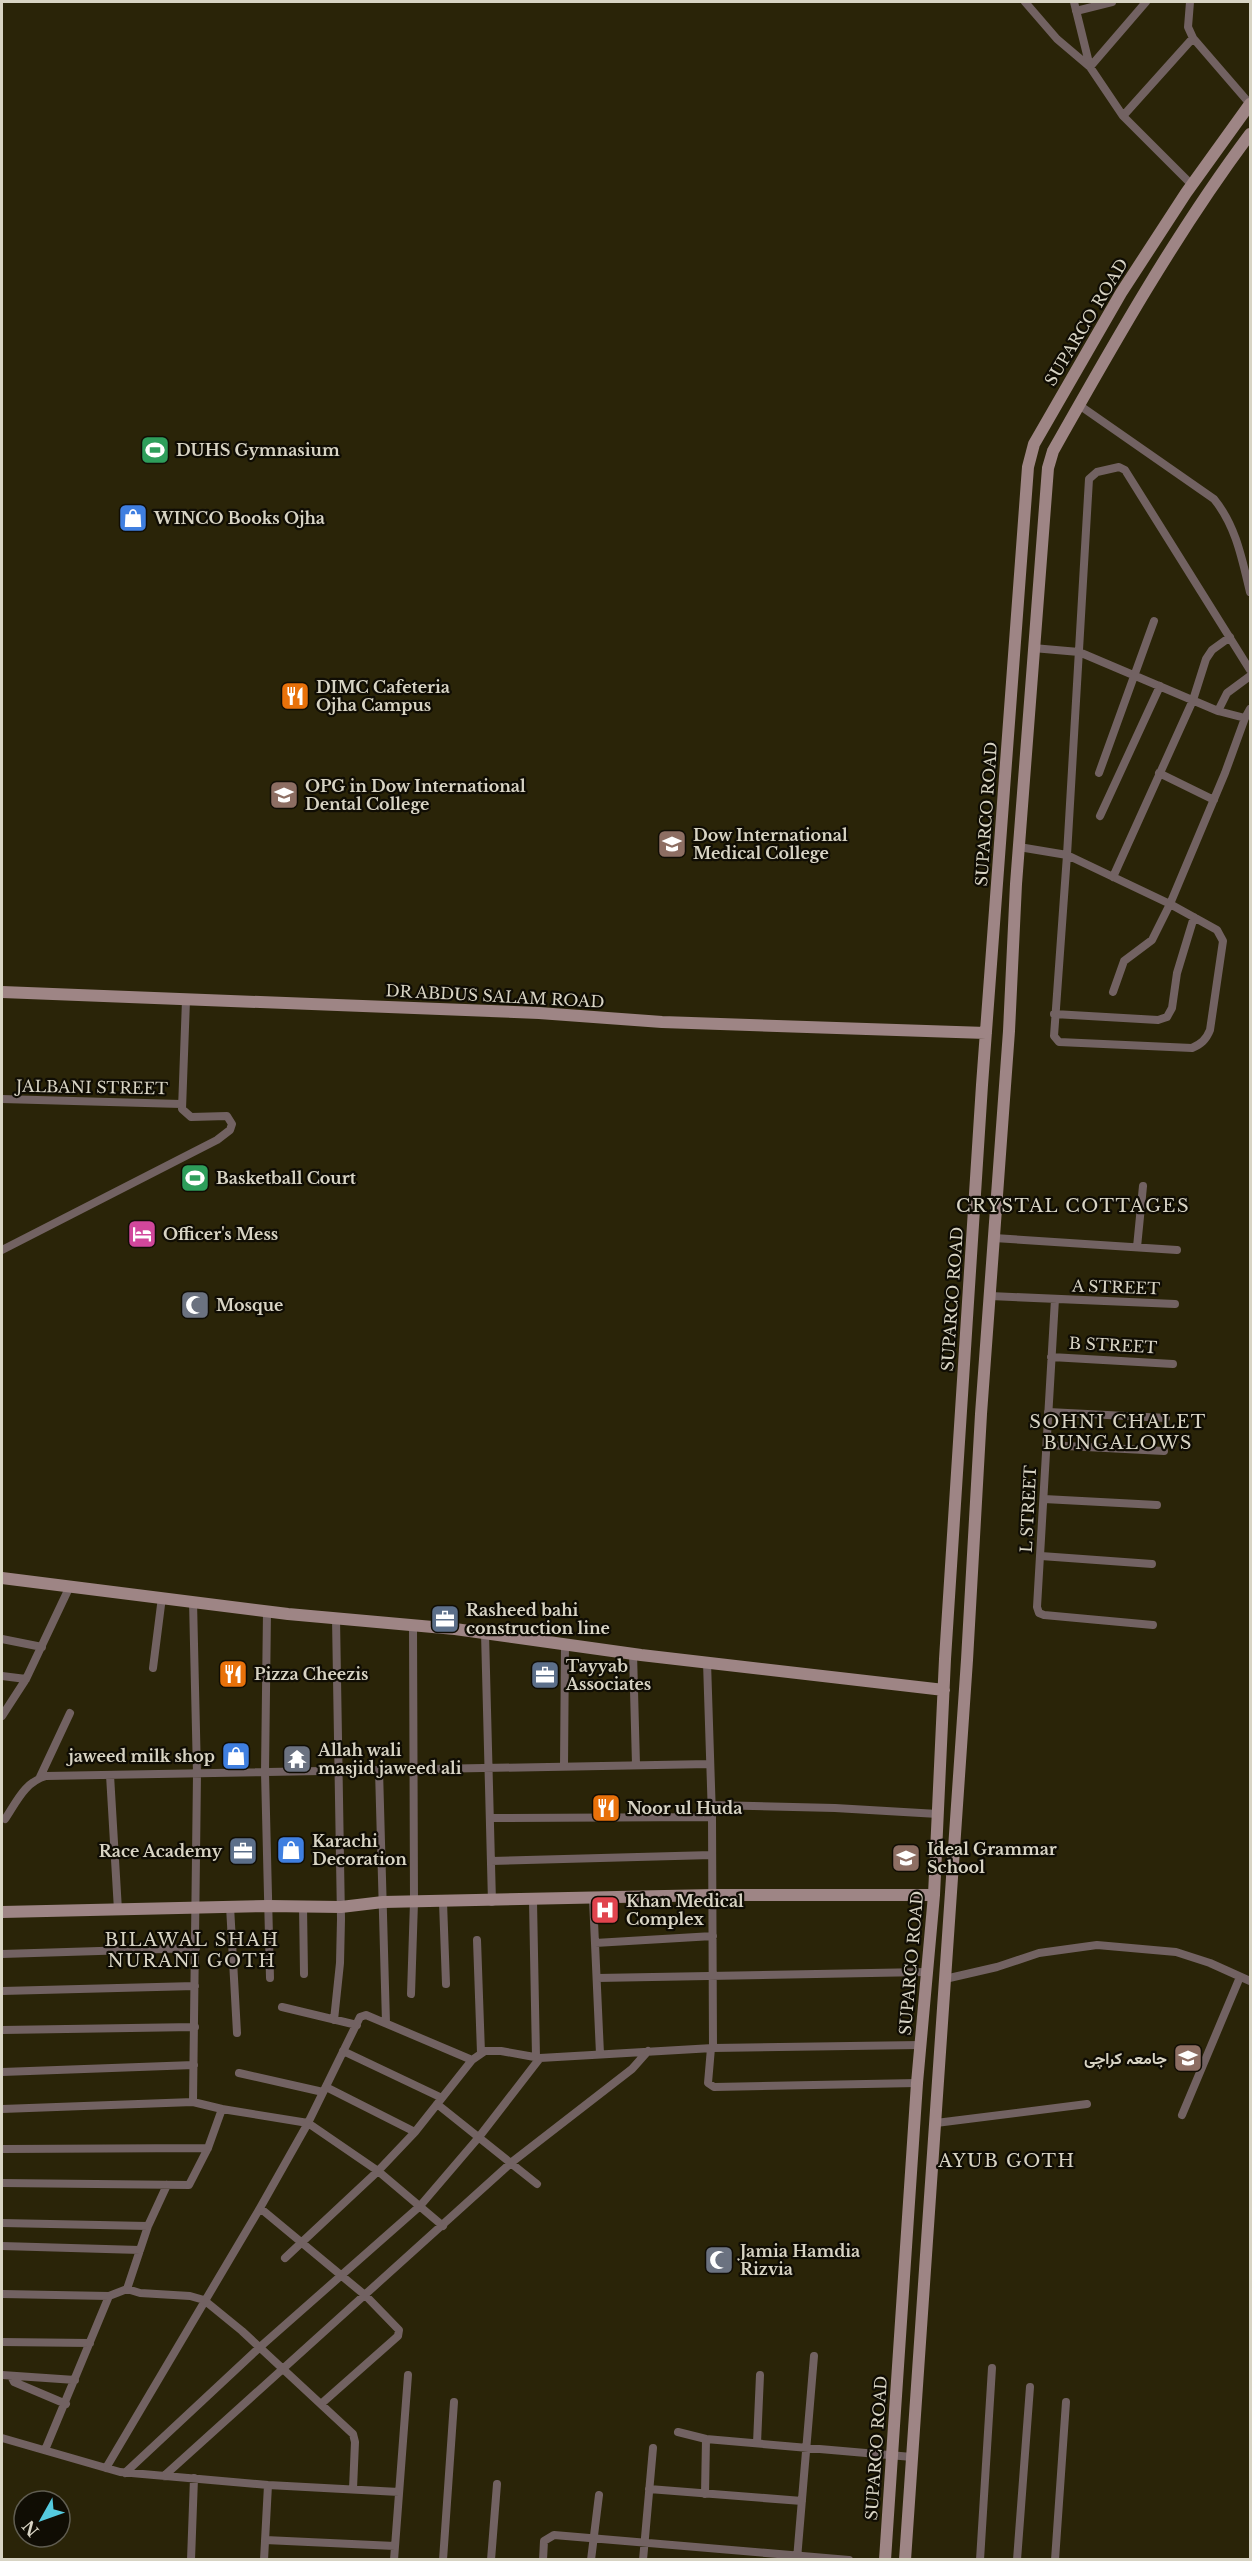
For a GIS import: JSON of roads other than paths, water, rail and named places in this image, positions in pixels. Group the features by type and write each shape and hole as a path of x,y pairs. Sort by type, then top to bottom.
{"main road":[{"name":"SUPARCO ROAD","path":"885,2559 916,2087 925,1972 934,1896 965,1333 1028,467 1034,444 1122,293 1189,189 1250,104"},
{"name":"SUPARCO ROAD","path":"905,2559 967,1660 981,1414 1009,1031 1016,884 1048,468 1053,451 1126,324 1201,205 1251,134"},
{"path":"1202,171 1216,183"},
{"path":"1189,189 1201,205"},
{"path":"999,884 1016,884"},
{"name":"DR ABDUS SALAM ROAD","path":"2,992 539,1013 662,1022 986,1033"},
{"path":"962,1414 981,1414"},
{"path":"2,1578 267,1611 485,1633 944,1690"},
{"path":"935,1872 951,1872"},
{"path":"2,1912 230,1906 341,1907 383,1902 492,1902 713,1895 934,1896"},
{"path":"916,2087 937,2092"}],"street":[{"path":"1025,2 1057,39 1090,68 1123,116 1189,189"},
{"path":"1074,2 1090,68"},
{"path":"1077,11 1112,2"},
{"path":"1090,68 1146,2"},
{"path":"1190,2 1188,27 1193,38 1250,104"},
{"path":"1123,116 1193,38"},
{"path":"1079,405 1214,499 1226,513 1234,529 1251,592"},
{"path":"1019,847 1067,855 1170,904 1216,930 1223,941 1210,1030 1206,1039 1199,1045 1192,1048 1059,1042 1053,1032 1067,855 1089,479 1097,472 1119,467 1125,471 1251,670"},
{"path":"1099,773 1154,621"},
{"path":"1113,877 1192,700 1206,658 1212,650 1230,638"},
{"path":"1033,648 1079,652 1218,711 1245,718"},
{"path":"1218,711 1227,693 1251,676"},
{"path":"1100,816 1160,686"},
{"path":"1113,992 1124,962 1152,940 1170,904 1214,800 1245,718 1251,710"},
{"path":"1159,773 1214,800"},
{"path":"1054,1014 1158,1020 1167,1017 1173,1008 1177,973 1194,917"},
{"path":"2,1250 217,1140 232,1127 232,1121 227,1116 191,1117 185,1113 181,1104 186,999"},
{"name":"JALBANI STREET","path":"2,1100 181,1104"},
{"path":"1137,1247 1143,1186"},
{"path":"994,1238 1177,1250"},
{"name":"A STREET","path":"990,1296 1175,1304"},
{"name":"L STREET","path":"1054,1299 1037,1608 1044,1615 1153,1625"},
{"name":"B STREET","path":"1051,1357 1173,1364"},
{"path":"1048,1412 1166,1418"},
{"path":"1047,1445 1164,1451"},
{"path":"1044,1499 1157,1505"},
{"path":"1041,1556 1152,1564"},
{"path":"2,1716 26,1679 70,1586"},
{"path":"153,1668 162,1597"},
{"path":"193,1601 196,1774 194,2102"},
{"path":"267,1611 265,1772 270,1978"},
{"path":"334,2020 340,1963 341,1907 336,1618"},
{"path":"411,1994 414,1902 413,1625"},
{"path":"485,1633 492,1902"},
{"path":"2,1639 42,1647"},
{"path":"564,1644 564,1766"},
{"path":"633,1653 636,1765"},
{"path":"707,1662 713,1895 712,2048 708,2084 714,2087 916,2087"},
{"path":"2,1676 26,1679"},
{"path":"5,1819 26,1787 40,1777 70,1713"},
{"path":"40,1777 710,1764"},
{"path":"379,1770 387,2023"},
{"path":"110,1775 118,1910"},
{"path":"711,1805 835,1808 938,1814"},
{"path":"491,1818 712,1817"},
{"path":"491,1861 712,1855"},
{"path":"593,1899 600,2054"},
{"path":"125,2473 260,2347 420,2206 479,2137 538,2058 533,1900"},
{"path":"442,1902 446,1984"},
{"path":"230,1906 237,2033"},
{"path":"303,1906 304,1974"},
{"path":"595,1943 713,1936"},
{"path":"477,1940 481,2053"},
{"path":"945,1979 997,1967 1039,1953 1097,1945 1176,1952 1251,1981"},
{"path":"2,1954 196,1948"},
{"path":"597,1978 925,1972"},
{"path":"1182,2115 1240,1977"},
{"path":"2,1991 195,1986"},
{"path":"282,2007 357,2025"},
{"path":"106,2468 260,2208 308,2123 343,2051 364,2015 472,2060"},
{"path":"2,2030 195,2027"},
{"path":"285,2258 378,2171 415,2132 472,2060 484,2051 501,2051 538,2058 712,2048 920,2045"},
{"path":"343,2051 440,2101 479,2137 537,2184"},
{"path":"164,2475 366,2296 512,2162 632,2069 648,2051"},
{"path":"2,2072 194,2065"},
{"path":"239,2073 325,2089 415,2132"},
{"path":"2,2109 194,2102 222,2109 308,2123 378,2171 443,2226"},
{"path":"936,2123 1087,2104"},
{"path":"2,2182 189,2186 208,2148 222,2109"},
{"path":"2,2149 208,2148"},
{"path":"126,2289 148,2226 167,2185"},
{"path":"260,2208 342,2275 397,2326 399,2334 321,2404"},
{"path":"2,2223 148,2226"},
{"path":"2,2246 140,2250"},
{"path":"2,2294 109,2296 126,2289 140,2293 190,2296 204,2300 260,2347 353,2434 355,2442 353,2489"},
{"path":"45,2450 109,2296"},
{"path":"2,2342 90,2343"},
{"path":"797,2557 814,2356"},
{"path":"980,2559 992,2368"},
{"path":"394,2559 408,2375"},
{"path":"757,2443 760,2375"},
{"path":"6,2376 75,2380"},
{"path":"6,2376 14,2382 66,2404"},
{"path":"1017,2559 1030,2387"},
{"path":"443,2559 454,2402"},
{"path":"1055,2559 1066,2402"},
{"path":"678,2432 706,2439 912,2457"},
{"path":"2,2438 125,2473 268,2485 399,2492"},
{"path":"705,2494 706,2439"},
{"path":"643,2559 653,2448"},
{"path":"191,2559 194,2478"},
{"path":"491,2559 497,2484"},
{"path":"264,2559 268,2485"},
{"path":"650,2489 802,2501"},
{"path":"591,2559 599,2495"},
{"path":"543,2559 544,2541 549,2536 593,2537 644,2544 797,2557 849,2559"},
{"path":"265,2540 395,2546"}],"place":[{"name":"DUHS Gymnasium","path":"155,450"},
{"name":"WINCO Books Ojha","path":"133,518"},
{"name":"DIMC Cafeteria Ojha Campus","path":"295,696"},
{"name":"OPG in Dow International Dental College","path":"284,795"},
{"name":"Dow International Medical College","path":"672,844"},
{"name":"Basketball Court","path":"195,1178"},
{"name":"Officer's Mess","path":"142,1234"},
{"name":"Mosque","path":"195,1305"},
{"name":"Rasheed bahi construction line","path":"445,1619"},
{"name":"Pizza Cheezis","path":"233,1674"},
{"name":"Tayyab Associates","path":"545,1675"},
{"name":"jaweed milk shop","path":"236,1756"},
{"name":"Allah wali masjid jaweed ali","path":"297,1759"},
{"name":"Noor ul Huda","path":"606,1808"},
{"name":"Karachi Decoration","path":"291,1850"},
{"name":"Race Academy","path":"243,1851"},
{"name":"Ideal Grammar School","path":"906,1858"},
{"name":"Khan Medical Complex","path":"605,1910"},
{"name":"جامعہ کراچی","path":"1188,2058"},
{"name":"Jamia Hamdia Rizvia","path":"719,2260"}],"district":[{"name":"CRYSTAL COTTAGES","path":"1073,1206"},
{"name":"SOHNI CHALET BUNGALOWS","path":"1118,1432"},
{"name":"BILAWAL SHAH NURANI GOTH","path":"192,1950"},
{"name":"AYUB GOTH","path":"1007,2161"}]}
